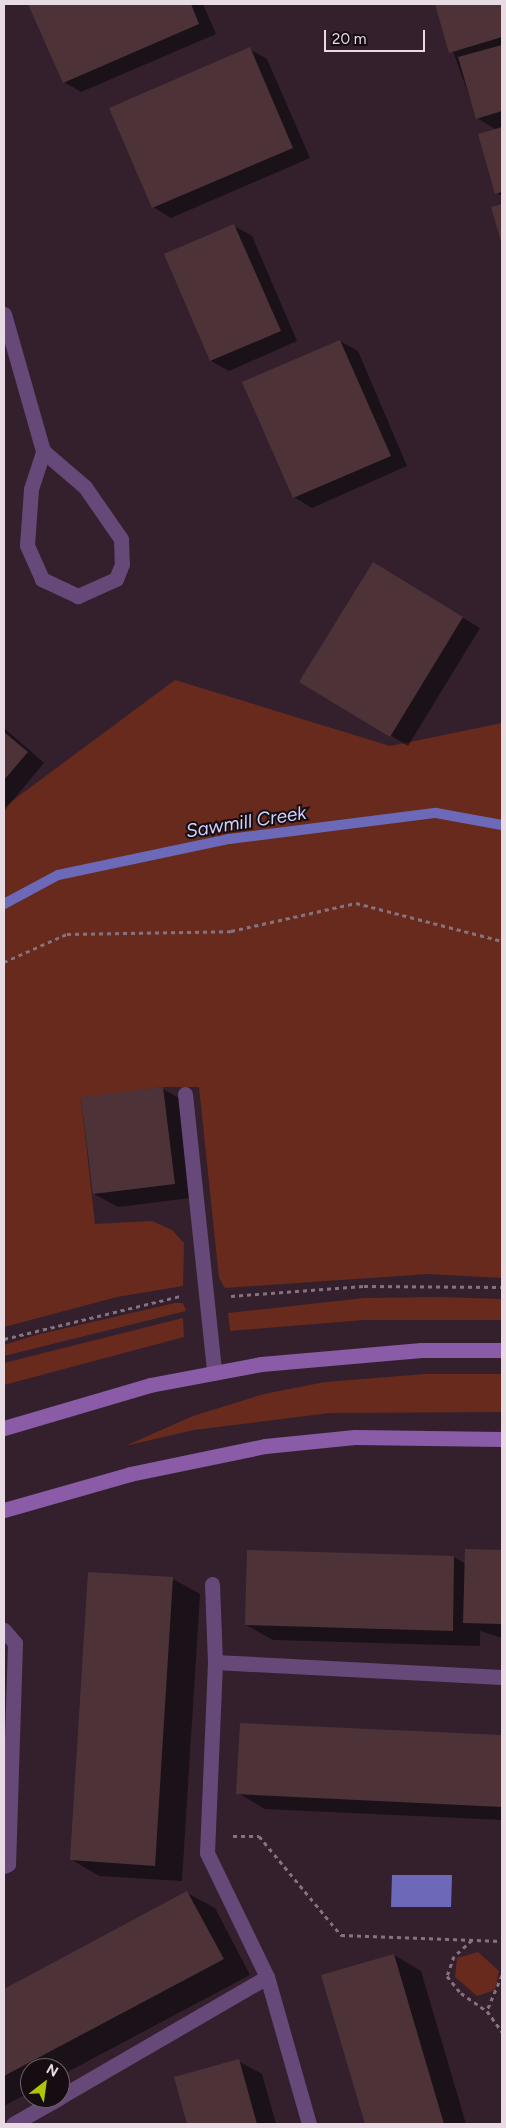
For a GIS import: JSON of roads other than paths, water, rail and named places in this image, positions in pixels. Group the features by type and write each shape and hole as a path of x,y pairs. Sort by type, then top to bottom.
{"main road":[{"path":"4,1428 113,1395 214,1372 381,1353 502,1350"},
{"path":"4,1510 130,1474 265,1446 355,1437 502,1439"}],"street":[{"path":"4,314 43,451 31,489 27,546 42,579 78,596 116,579 122,564 122,539 85,487 43,451"},
{"path":"185,1094 214,1372"},
{"path":"212,1584 215,1662 204,1836 214,1870 268,1978 309,2124"},
{"path":"4,1630 15,1643 8,1864 4,1866"},
{"path":"215,1662 502,1676"},
{"path":"70,2092 268,1978"},
{"path":"13,2124 41,2108"}],"waterway":[{"name":"Sawmill Creek","path":"4,904 58,875 229,839 436,813 502,825"}]}
